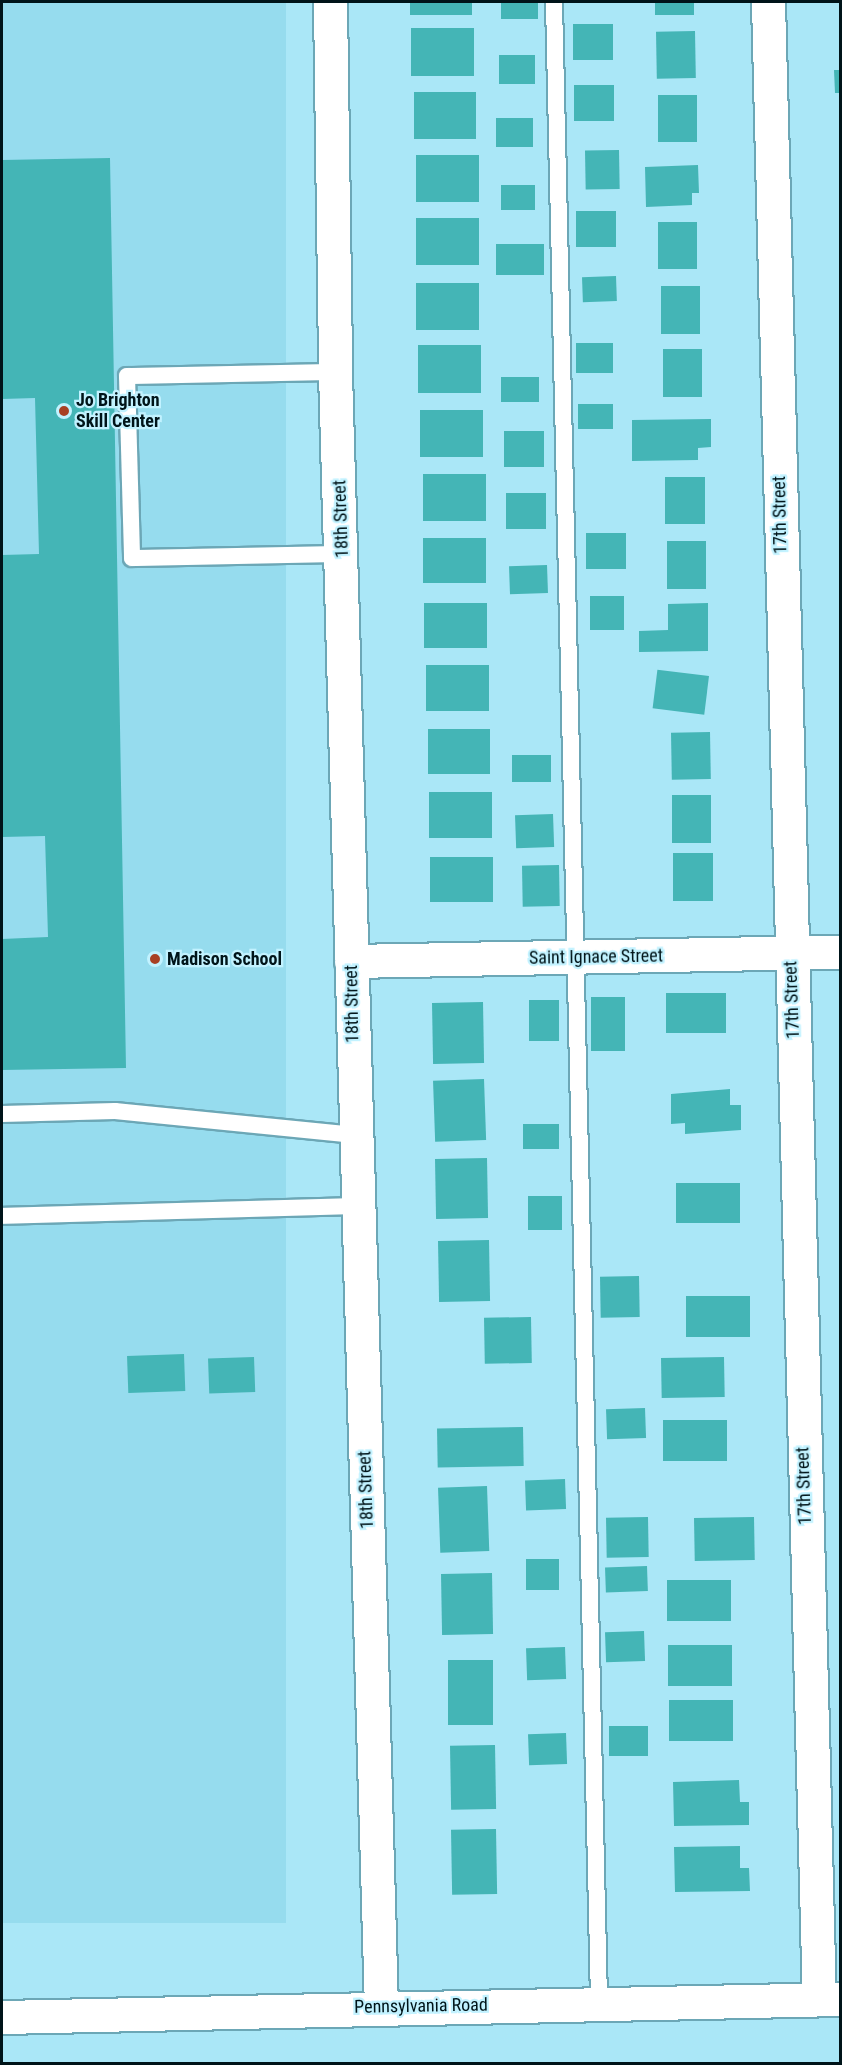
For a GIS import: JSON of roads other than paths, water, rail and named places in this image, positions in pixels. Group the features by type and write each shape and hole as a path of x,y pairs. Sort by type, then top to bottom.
{"street":[{"name":"18th Street","path":"330,2 334,372 342,554 355,1136 381,2007"},
{"name":"17th Street","path":"768,2 790,953 830,1999"},
{"name":"Saint Ignace Street","path":"351,961 840,952"},
{"name":"Pennsylvania Road","path":"2,2017 599,2002 830,1999"}],"lane":[{"path":"554,2 599,2002"},
{"path":"334,372 127,376 132,558 342,554"},
{"path":"2,1114 115,1111 355,1136"},
{"path":"2,1216 357,1206"}],"place":[{"name":"Jo Brighton Skill Center","path":"64,411"},
{"name":"Madison School","path":"155,959"}]}
